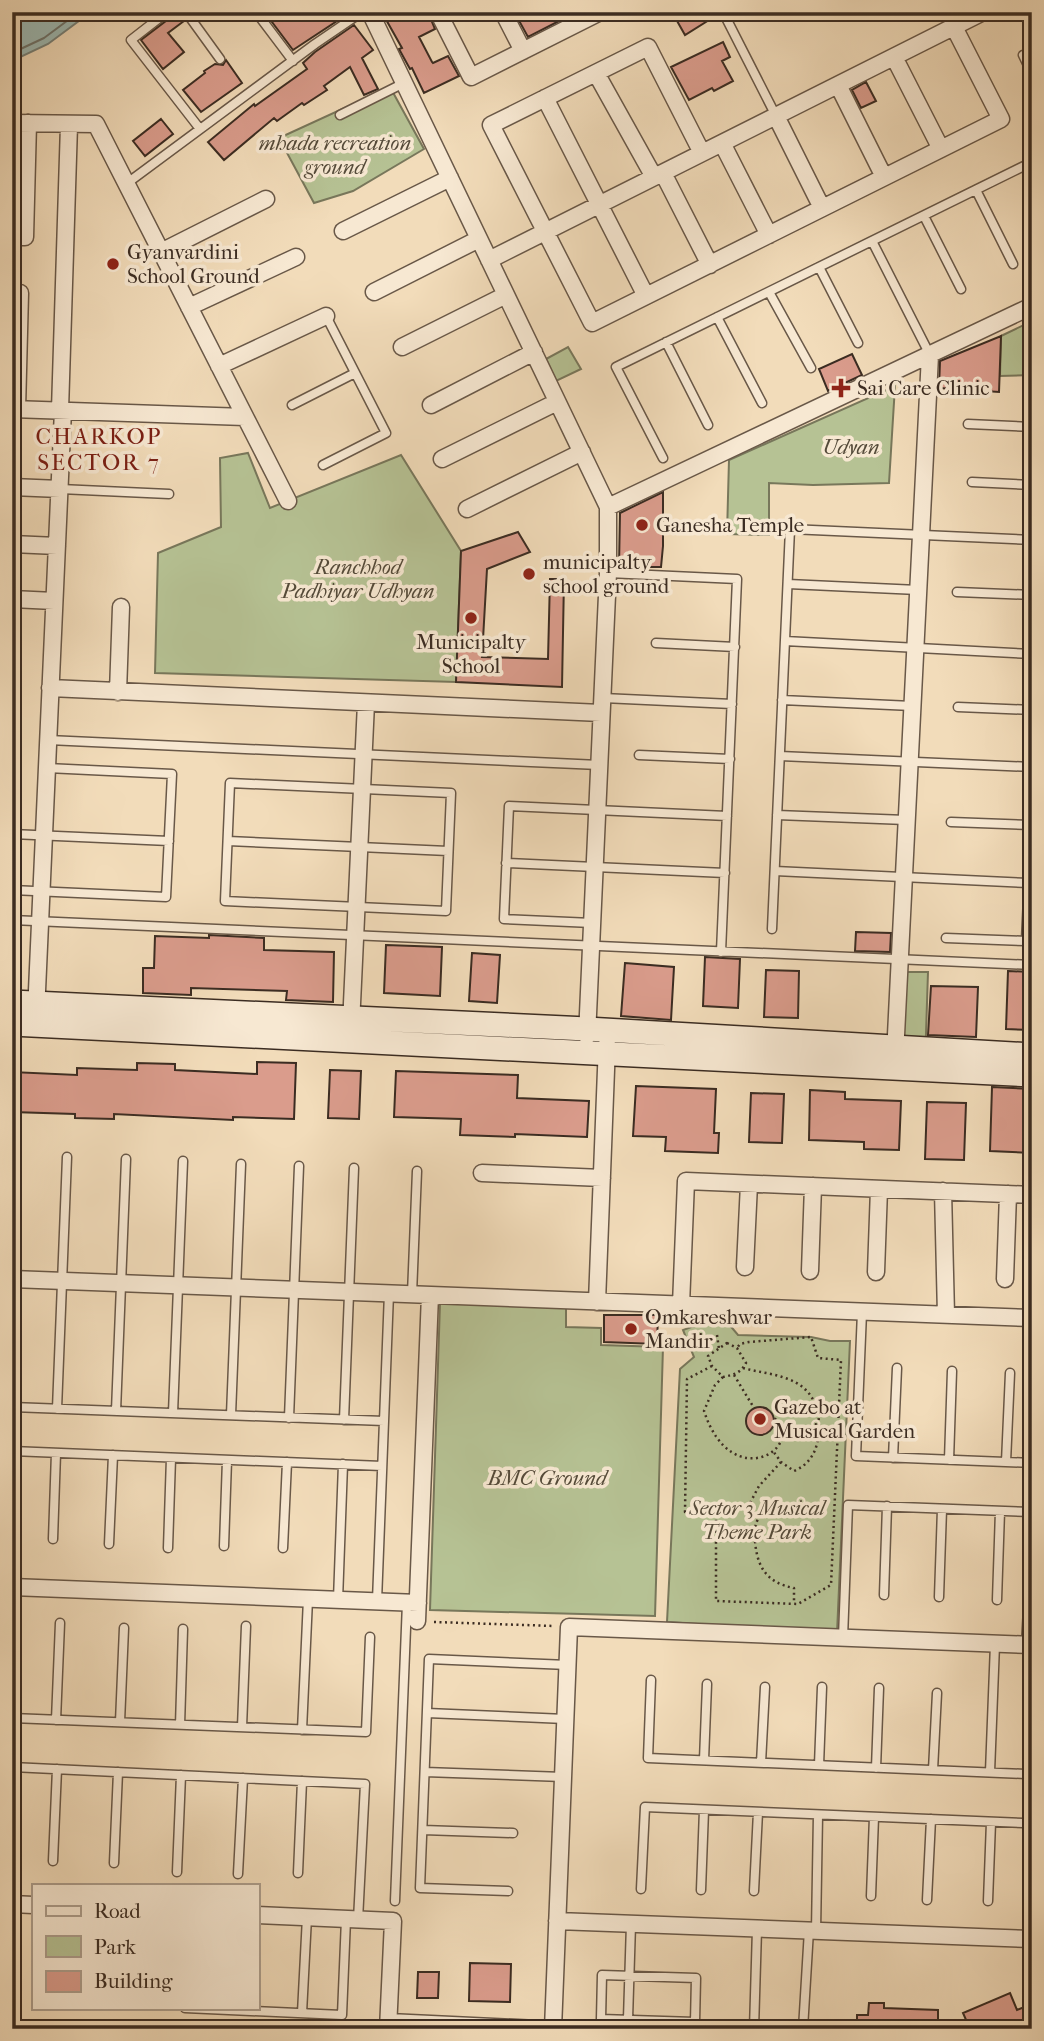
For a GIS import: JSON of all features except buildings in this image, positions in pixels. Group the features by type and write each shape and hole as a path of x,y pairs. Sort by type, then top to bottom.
{"street":[{"path":"370,12 608,507 608,573 591,946 602,1178 597,1301"},
{"path":"438,12 471,77 523,51 576,18 600,12"},
{"path":"503,12 523,51"},
{"path":"489,260 983,12"},
{"path":"702,153 648,47 491,125 592,323 1001,119 954,27"},
{"path":"894,57 941,149"},
{"path":"596,73 710,265"},
{"path":"838,85 884,177"},
{"path":"545,98 646,296"},
{"path":"776,116 822,208"},
{"path":"12,237 25,237 20,123 96,124 288,501"},
{"path":"28,1017 40,921 60,489 69,125"},
{"path":"722,143 769,235"},
{"path":"343,231 450,178"},
{"path":"161,252 266,199"},
{"path":"374,292 479,239"},
{"path":"189,307 296,257"},
{"path":"12,293 20,293 14,409 245,417"},
{"path":"402,347 506,295"},
{"path":"608,507 1032,306"},
{"path":"219,366 326,316"},
{"path":"431,405 534,352"},
{"path":"894,1058 930,355"},
{"path":"442,459 557,402"},
{"path":"467,509 582,452"},
{"path":"12,487 60,489"},
{"path":"12,544 57,546"},
{"path":"12,599 54,601"},
{"path":"118,692 121,607"},
{"path":"50,688 366,703 602,706"},
{"path":"351,1030 366,703"},
{"path":"12,1002 28,1017 351,1030 894,1058 1032,1075"},
{"path":"894,1058 1032,1055"},
{"path":"482,1173 602,1178"},
{"path":"681,1305 686,1181 1032,1195"},
{"path":"745,1267 748,1184"},
{"path":"810,1271 813,1186"},
{"path":"876,1272 879,1189"},
{"path":"943,1191 946,1315"},
{"path":"1005,1279 1008,1194"},
{"path":"12,1279 1032,1318"},
{"path":"417,1621 412,1603 430,1295"},
{"path":"12,1587 412,1603"},
{"path":"553,2029 569,1627 1031,1645 1032,1609"},
{"path":"12,1904 32,1905"},
{"path":"259,1915 393,1921 388,2025 538,2029"},
{"path":"557,1921 1032,1939"}],"lane":[{"path":"167,12 131,40 200,129"},
{"path":"186,12 220,59"},
{"path":"256,12 293,61"},
{"path":"126,184 362,12"},
{"path":"723,12 776,116"},
{"path":"1023,55 1032,74"},
{"path":"340,115 404,83"},
{"path":"663,458 616,367 1027,165 1032,176"},
{"path":"976,190 1013,264"},
{"path":"924,216 961,289"},
{"path":"872,241 930,355"},
{"path":"819,267 858,343"},
{"path":"769,292 811,368"},
{"path":"323,465 386,433 326,316"},
{"path":"717,317 762,403"},
{"path":"666,342 708,425"},
{"path":"292,405 355,373"},
{"path":"968,424 1032,427"},
{"path":"972,482 1032,485"},
{"path":"60,489 169,494"},
{"path":"772,929 790,529 1032,540"},
{"path":"608,573 737,579 721,951"},
{"path":"788,583 918,590"},
{"path":"957,592 1032,595"},
{"path":"785,642 1032,654"},
{"path":"656,643 735,647"},
{"path":"782,700 912,706"},
{"path":"602,706 733,704"},
{"path":"958,707 1032,710"},
{"path":"48,740 599,765"},
{"path":"639,755 730,759"},
{"path":"780,756 1032,767"},
{"path":"12,890 166,897 172,774 47,768"},
{"path":"230,783 451,793 446,911 225,901 228,841 230,783"},
{"path":"592,923 503,919 509,806 727,816"},
{"path":"946,938 1026,941 1032,813"},
{"path":"777,815 906,820"},
{"path":"951,822 1031,825"},
{"path":"12,834 169,841"},
{"path":"228,841 448,851"},
{"path":"506,863 725,873"},
{"path":"775,871 1029,883"},
{"path":"12,920 1032,965"},
{"path":"57,1409 67,1157"},
{"path":"116,1411 126,1159"},
{"path":"173,1413 183,1161"},
{"path":"231,1416 241,1164"},
{"path":"289,1418 299,1166"},
{"path":"344,1420 354,1168"},
{"path":"412,1294 417,1171"},
{"path":"377,1602 389,1293"},
{"path":"862,1312 856,1456 1032,1463"},
{"path":"893,1458 897,1367"},
{"path":"949,1460 953,1371"},
{"path":"1006,1462 1010,1373"},
{"path":"12,1407 384,1421"},
{"path":"12,1451 382,1466"},
{"path":"52,1539 56,1453"},
{"path":"109,1544 113,1455"},
{"path":"168,1548 171,1458"},
{"path":"223,1546 227,1460"},
{"path":"283,1548 287,1462"},
{"path":"338,1600 343,1464"},
{"path":"843,1638 848,1505 1032,1512"},
{"path":"884,1595 887,1506"},
{"path":"939,1597 942,1509"},
{"path":"997,1600 1000,1511"},
{"path":"302,1730 307,1599"},
{"path":"395,1901 412,1603"},
{"path":"57,1720 60,1623"},
{"path":"242,1727 246,1626"},
{"path":"120,1723 124,1628"},
{"path":"180,1725 183,1629"},
{"path":"12,1718 366,1732 370,1637"},
{"path":"990,1772 995,1644"},
{"path":"508,1891 420,1888 429,1659 568,1665"},
{"path":"651,1680 648,1758 1025,1774"},
{"path":"704,1760 707,1684"},
{"path":"761,1763 765,1687"},
{"path":"819,1765 822,1687"},
{"path":"876,1768 879,1688"},
{"path":"933,1770 937,1693"},
{"path":"427,1713 565,1719"},
{"path":"12,1767 365,1784 342,2015 258,2010"},
{"path":"53,1861 57,1769"},
{"path":"114,1863 118,1772"},
{"path":"425,1772 563,1777"},
{"path":"177,1872 181,1775"},
{"path":"238,1874 243,1778"},
{"path":"298,1873 302,1781"},
{"path":"641,1889 645,1807 1023,1823"},
{"path":"701,1890 704,1810"},
{"path":"754,1891 758,1812"},
{"path":"803,2029 812,1931 818,1815"},
{"path":"871,1896 874,1817"},
{"path":"927,1900 931,1819"},
{"path":"988,1901 991,1822"},
{"path":"423,1829 513,1833"},
{"path":"302,2013 307,1917"},
{"path":"628,2020 631,1924"},
{"path":"754,2029 758,1928"},
{"path":"602,1975 629,1976 696,1978 694,2025 601,2019 602,1975"}],"path":[{"path":"717,1335 719,1349"},
{"path":"716,1514 716,1601 798,1604 831,1585 841,1360 818,1358 811,1337 749,1342 740,1344 737,1348"},
{"path":"723,1377 712,1366 708,1356 727,1343 737,1348 746,1363 734,1375 723,1377 715,1385 704,1410 712,1432 733,1453 740,1458 758,1459 773,1451 780,1444 783,1433 780,1422 773,1417"},
{"path":"712,1366 687,1379 685,1512 716,1514 748,1505 759,1486 781,1462"},
{"path":"743,1368 792,1380 805,1390 820,1414 813,1457 802,1467 794,1471 781,1462 773,1451"},
{"path":"734,1375 754,1408"},
{"path":"748,1505 758,1519 754,1532 761,1569 774,1580 794,1588 794,1604"},
{"path":"417,1621 569,1627"}],"green space":[{"name":"mhada recreation ground","path":"390,87 424,149 353,191 314,203 279,138"},
{"path":"1032,321 1032,375 1000,376 1001,336"},
{"path":"568,347 581,369 556,381 546,359"},
{"name":"Udyan","path":"895,386 889,483 769,483 769,535 727,534 729,460"},
{"name":"Ranchhod Padhiyar Udhyan","path":"248,453 270,508 401,455 461,551 456,682 155,673 158,553 221,527 220,458"},
{"path":"904,972 928,972 925,1064 900,1061"},
{"name":"BMC Ground","path":"440,1303 566,1307 566,1327 601,1328 601,1345 663,1347 655,1616 430,1610"},
{"name":"Sector 3 Musical Theme Park","path":"722,1316 738,1335 850,1341 837,1633 667,1622 680,1369 694,1357 683,1330"}],"water":[{"path":"12,12 91,12 48,44 12,61"}],"place":[{"name":"Gyanvardini School Ground","path":"113,264"},
{"name":"Sai Care Clinic","path":"841,388"},
{"name":"Ganesha Temple","path":"642,525"},
{"name":"municipalty school ground","path":"529,574"},
{"name":"Municipalty School","path":"471,618"},
{"name":"Omkareshwar Mandir","path":"631,1329"},
{"name":"Gazebo at Musical Garden","path":"760,1419"}],"district":[{"name":"CHARKOP SECTOR 7","path":"99,449"}]}
